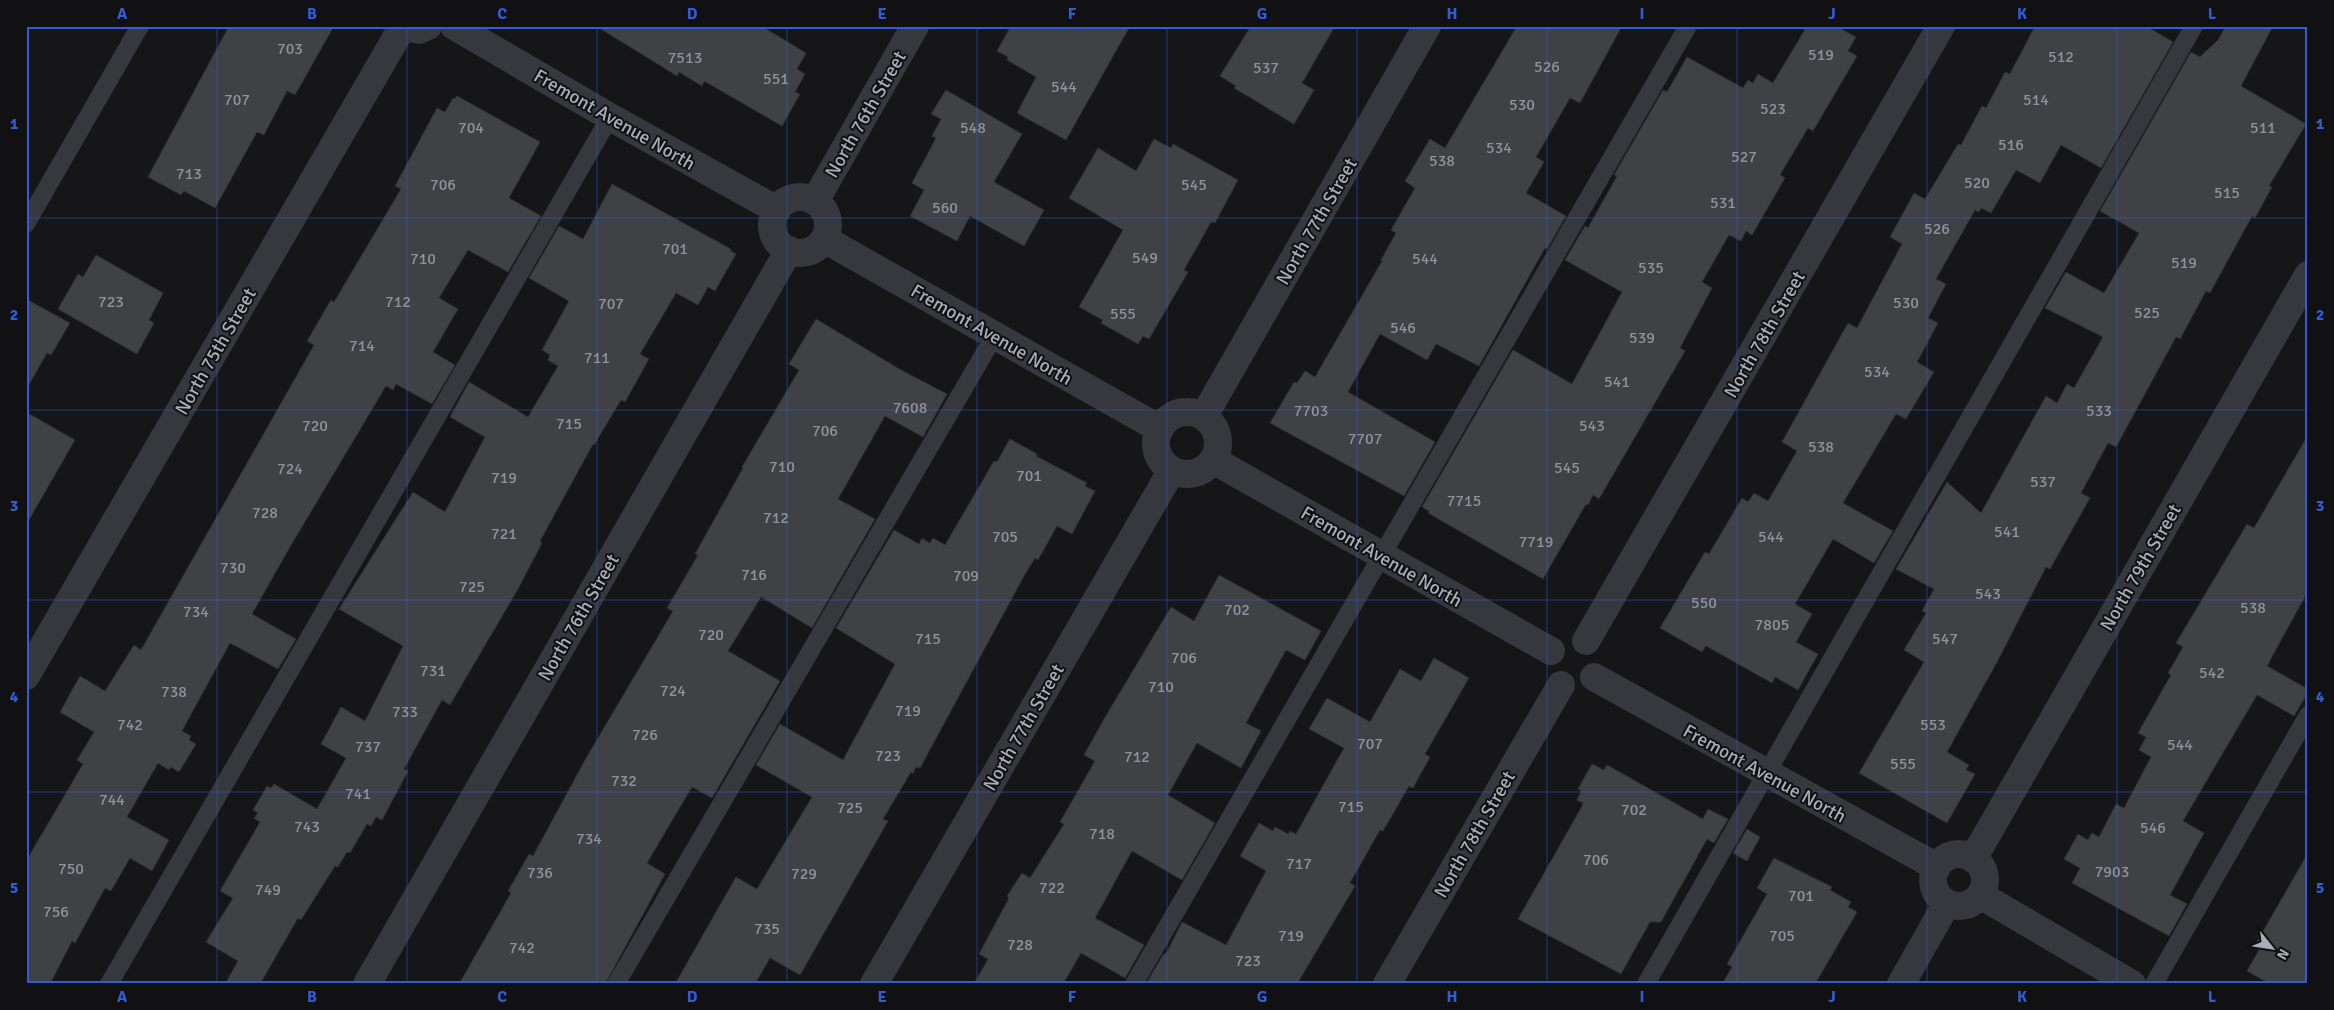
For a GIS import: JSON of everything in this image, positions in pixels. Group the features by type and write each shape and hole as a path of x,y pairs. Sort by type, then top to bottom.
{"street":[{"path":"403,26 418,30 428,26"},
{"name":"North 75th Street","path":"26,676 403,26"},
{"name":"Fremont Avenue North","path":"454,26 610,117 777,210"},
{"name":"North 76th Street","path":"814,201 915,26"},
{"name":"North 77th Street","path":"1204,416 1427,26"},
{"name":"North 78th Street","path":"1586,641 1941,26"},
{"path":"803,197 814,201 824,212 828,220 828,229 824,239 811,251 802,253 789,250 777,242 772,224 777,210 785,201 803,197"},
{"name":"Fremont Avenue North","path":"824,239 1160,429"},
{"name":"North 76th Street","path":"367,984 789,250"},
{"name":"North 79th Street","path":"1973,859 2308,275"},
{"path":"1188,411 1204,416 1214,426 1218,435 1219,446 1213,460 1202,470 1192,473 1182,474 1172,470 1165,464 1158,451 1157,435 1160,429 1168,418 1177,413 1188,411"},
{"name":"Fremont Avenue North","path":"1213,460 1551,651"},
{"name":"North 77th Street","path":"874,984 1172,470"},
{"path":"1571,638 1586,641 1592,646 1598,660 1594,676 1580,688 1561,685 1550,674 1548,657 1551,651 1564,640 1571,638"},
{"name":"Fremont Avenue North","path":"1594,676 1937,867"},
{"name":"North 78th Street","path":"1387,984 1561,685"},
{"path":"1953,855 1962,855 1973,859 1982,869 1984,877 1984,886 1980,895 1968,904 1960,907 1947,903 1938,896 1934,888 1933,879 1937,867 1946,858 1953,855"},
{"path":"1980,895 2132,984"},
{"path":"1901,984 1947,903"}],"lane":[{"path":"26,224 140,26"},
{"path":"1134,984 1688,26"},
{"path":"1646,984 2194,26"},
{"path":"109,984 610,117"},
{"path":"616,984 995,335"},
{"path":"2154,984 2308,715"}],"building":[{"path":"229,26 334,26 295,95 287,91 264,135 257,132 215,208 184,191 181,195 148,177"},
{"path":"596,26 761,26 806,53 797,69 805,74 795,92 800,94 782,126 704,81 702,86 679,72 677,76"},
{"path":"1011,26 1130,26 1066,140 1017,113 1036,77 1007,60 1008,57 997,51"},
{"path":"1251,26 1335,26 1302,83 1314,90 1294,124 1234,88 1236,86 1220,76"},
{"path":"1517,26 1622,26 1580,103 1570,98 1536,157 1544,162 1526,193 1566,216 1547,249 1545,248 1479,366 1436,344 1427,360 1380,334 1348,392 1435,442 1404,496 1270,423 1294,382 1297,383 1305,371 1315,377 1382,261 1396,233 1391,230 1415,188 1405,181 1430,139 1445,148"},
{"path":"1807,26 1836,26 1856,37 1848,51 1857,56 1813,131 1808,128 1780,175 1785,178 1752,235 1746,231 1741,241 1729,235 1702,282 1712,288 1680,348 1685,351 1599,499 1593,495 1588,505 1586,504 1543,579 1428,513 1429,511 1422,507 1513,350 1572,384 1622,292 1565,260 1585,226 1588,228 1617,176 1614,175 1663,90 1667,92 1687,57 1743,88 1748,80 1753,83 1758,74 1773,83"},
{"path":"2035,26 2146,26 2173,42 2101,168 2061,145 2040,183 2016,170 1991,213 1981,208 1979,212 1975,210 1936,279 1946,284 1928,318 1938,323 1917,362 1934,372 1906,419 1896,414 1843,503 1893,531 1874,563 1833,539 1795,604 1812,614 1796,642 1818,654 1798,690 1775,677 1772,683 1706,646 1702,652 1660,628 1705,552 1709,554 1742,498 1748,502 1754,493 1768,501 1797,451 1782,442 1848,323 1857,328 1902,244 1890,237 1914,193 1925,199 1958,144 1961,145 1982,106 1986,108 2005,72 2010,74"},
{"path":"2226,26 2273,26 2241,86 2306,124 2269,186 2272,187 2255,218 2252,216 2210,293 2206,291 2180,339 2176,337 2116,447 2108,443 2081,493 2090,498 2050,569 2046,567 1997,662 1947,752 1969,765 1966,770 1975,774 1947,823 1859,773 1924,662 1904,650 1926,613 1922,611 1934,589 1896,569 1947,482 1981,513 2046,396 2057,403 2067,384 2074,388 2103,337 2045,308 2066,272 2104,293 2139,233 2100,211 2191,52 2200,57 2218,40"},
{"path":"946,90 1022,134 994,182 1044,210 1024,246 970,216 957,241 910,216 924,190 912,183 936,138 932,136 941,119 931,114"},
{"path":"457,96 540,142 509,198 541,216 508,272 468,250 439,298 458,309 433,352 455,365 432,404 396,384 393,390 386,386 290,547 252,614 296,639 278,669 230,643 182,731 191,736 189,740 196,744 179,772 171,767 169,770 158,763 127,817 169,840 152,871 130,858 111,891 105,888 75,943 72,941 50,984 26,984 26,861 83,764 77,760 94,732 60,712 80,676 105,691 134,645 141,650 314,345 307,341 331,300 334,302 401,189 395,186 437,108 445,112 453,98 455,99"},
{"path":"1154,139 1171,148 1173,144 1238,180 1215,223 1211,222 1184,270 1188,272 1149,339 1143,336 1138,344 1101,323 1103,320 1079,307 1123,230 1069,198 1098,148 1136,171"},
{"path":"612,184 731,249 736,254 715,291 708,287 698,305 676,293 640,354 649,359 625,402 621,400 593,444 540,541 542,543 518,589 450,705 442,700 404,769 408,771 382,820 376,817 371,826 367,824 350,853 347,852 338,867 335,866 301,920 298,918 260,984 225,984 238,961 206,942 233,898 220,891 260,822 254,818 258,813 253,810 267,786 271,788 274,784 317,809 346,758 321,744 341,707 365,721 403,646 339,609 413,492 445,512 485,437 450,417 469,382 528,417 558,366 548,360 550,355 542,350 569,301 529,278 559,226 583,239"},
{"path":"96,255 163,293 149,320 154,323 137,354 58,309 78,274 83,277"},
{"path":"26,299 70,323 51,355 47,353 26,390"},
{"path":"816,319 901,370 947,394 923,437 885,416 838,499 875,519 812,628 761,597 728,651 780,681 712,798 692,787 647,863 665,874 605,984 459,984 511,893 508,891 529,854 533,856 585,760 673,611 667,608 698,555 695,554 742,467 799,370 789,364"},
{"path":"26,412 75,440 26,525"},
{"path":"2308,435 2308,591 2267,666 2308,689 2308,692 2294,716 2257,695 2183,821 2204,833 2170,895 2187,904 2169,936 2072,883 2080,868 2064,859 2078,834 2088,840 2092,833 2099,837 2116,804 2124,808 2151,757 2139,750 2146,737 2138,733 2171,675 2168,673 2183,647 2176,643 2247,524 2254,528"},
{"path":"1010,439 1037,454 1036,456 1087,483 1085,486 1095,491 1072,534 1057,526 1038,560 1035,558 920,768 916,767 913,773 911,772 883,819 888,821 800,975 770,958 755,984 675,984 736,877 757,889 812,797 756,765 780,724 843,760 895,664 836,628 894,530 919,544 922,538 930,543 933,538 945,545 994,461 997,462"},
{"path":"1219,575 1321,631 1305,660 1286,650 1246,723 1261,731 1241,768 1197,743 1168,795 1215,823 1182,880 1132,851 1095,918 1144,945 1125,978 1081,953 1063,984 974,984 988,959 979,954 1009,898 1007,896 1022,873 1030,878 1064,824 1060,822 1095,761 1084,755 1171,607 1194,621"},
{"path":"1434,658 1469,678 1425,754 1430,757 1413,788 1409,786 1383,831 1380,830 1350,883 1355,886 1297,984 1146,984 1163,955 1167,952 1182,922 1226,945 1266,871 1240,856 1259,823 1273,831 1275,827 1288,834 1290,831 1296,834 1344,748 1309,729 1327,698 1370,722 1400,669 1421,681"},
{"path":"1592,764 1604,770 1607,765 1703,819 1708,809 1728,819 1714,843 1707,839 1661,922 1650,922 1621,974 1518,919 1581,808 1583,803 1577,800 1581,791 1578,789"},
{"path":"1747,829 1760,837 1747,861 1733,853"},
{"path":"2308,853 2308,984 2270,984 2247,971 2259,950 2254,947"},
{"path":"1774,858 1832,887 1830,890 1851,902 1848,907 1857,912 1815,984 1722,984 1732,967 1727,964 1767,894 1757,888"}]}
